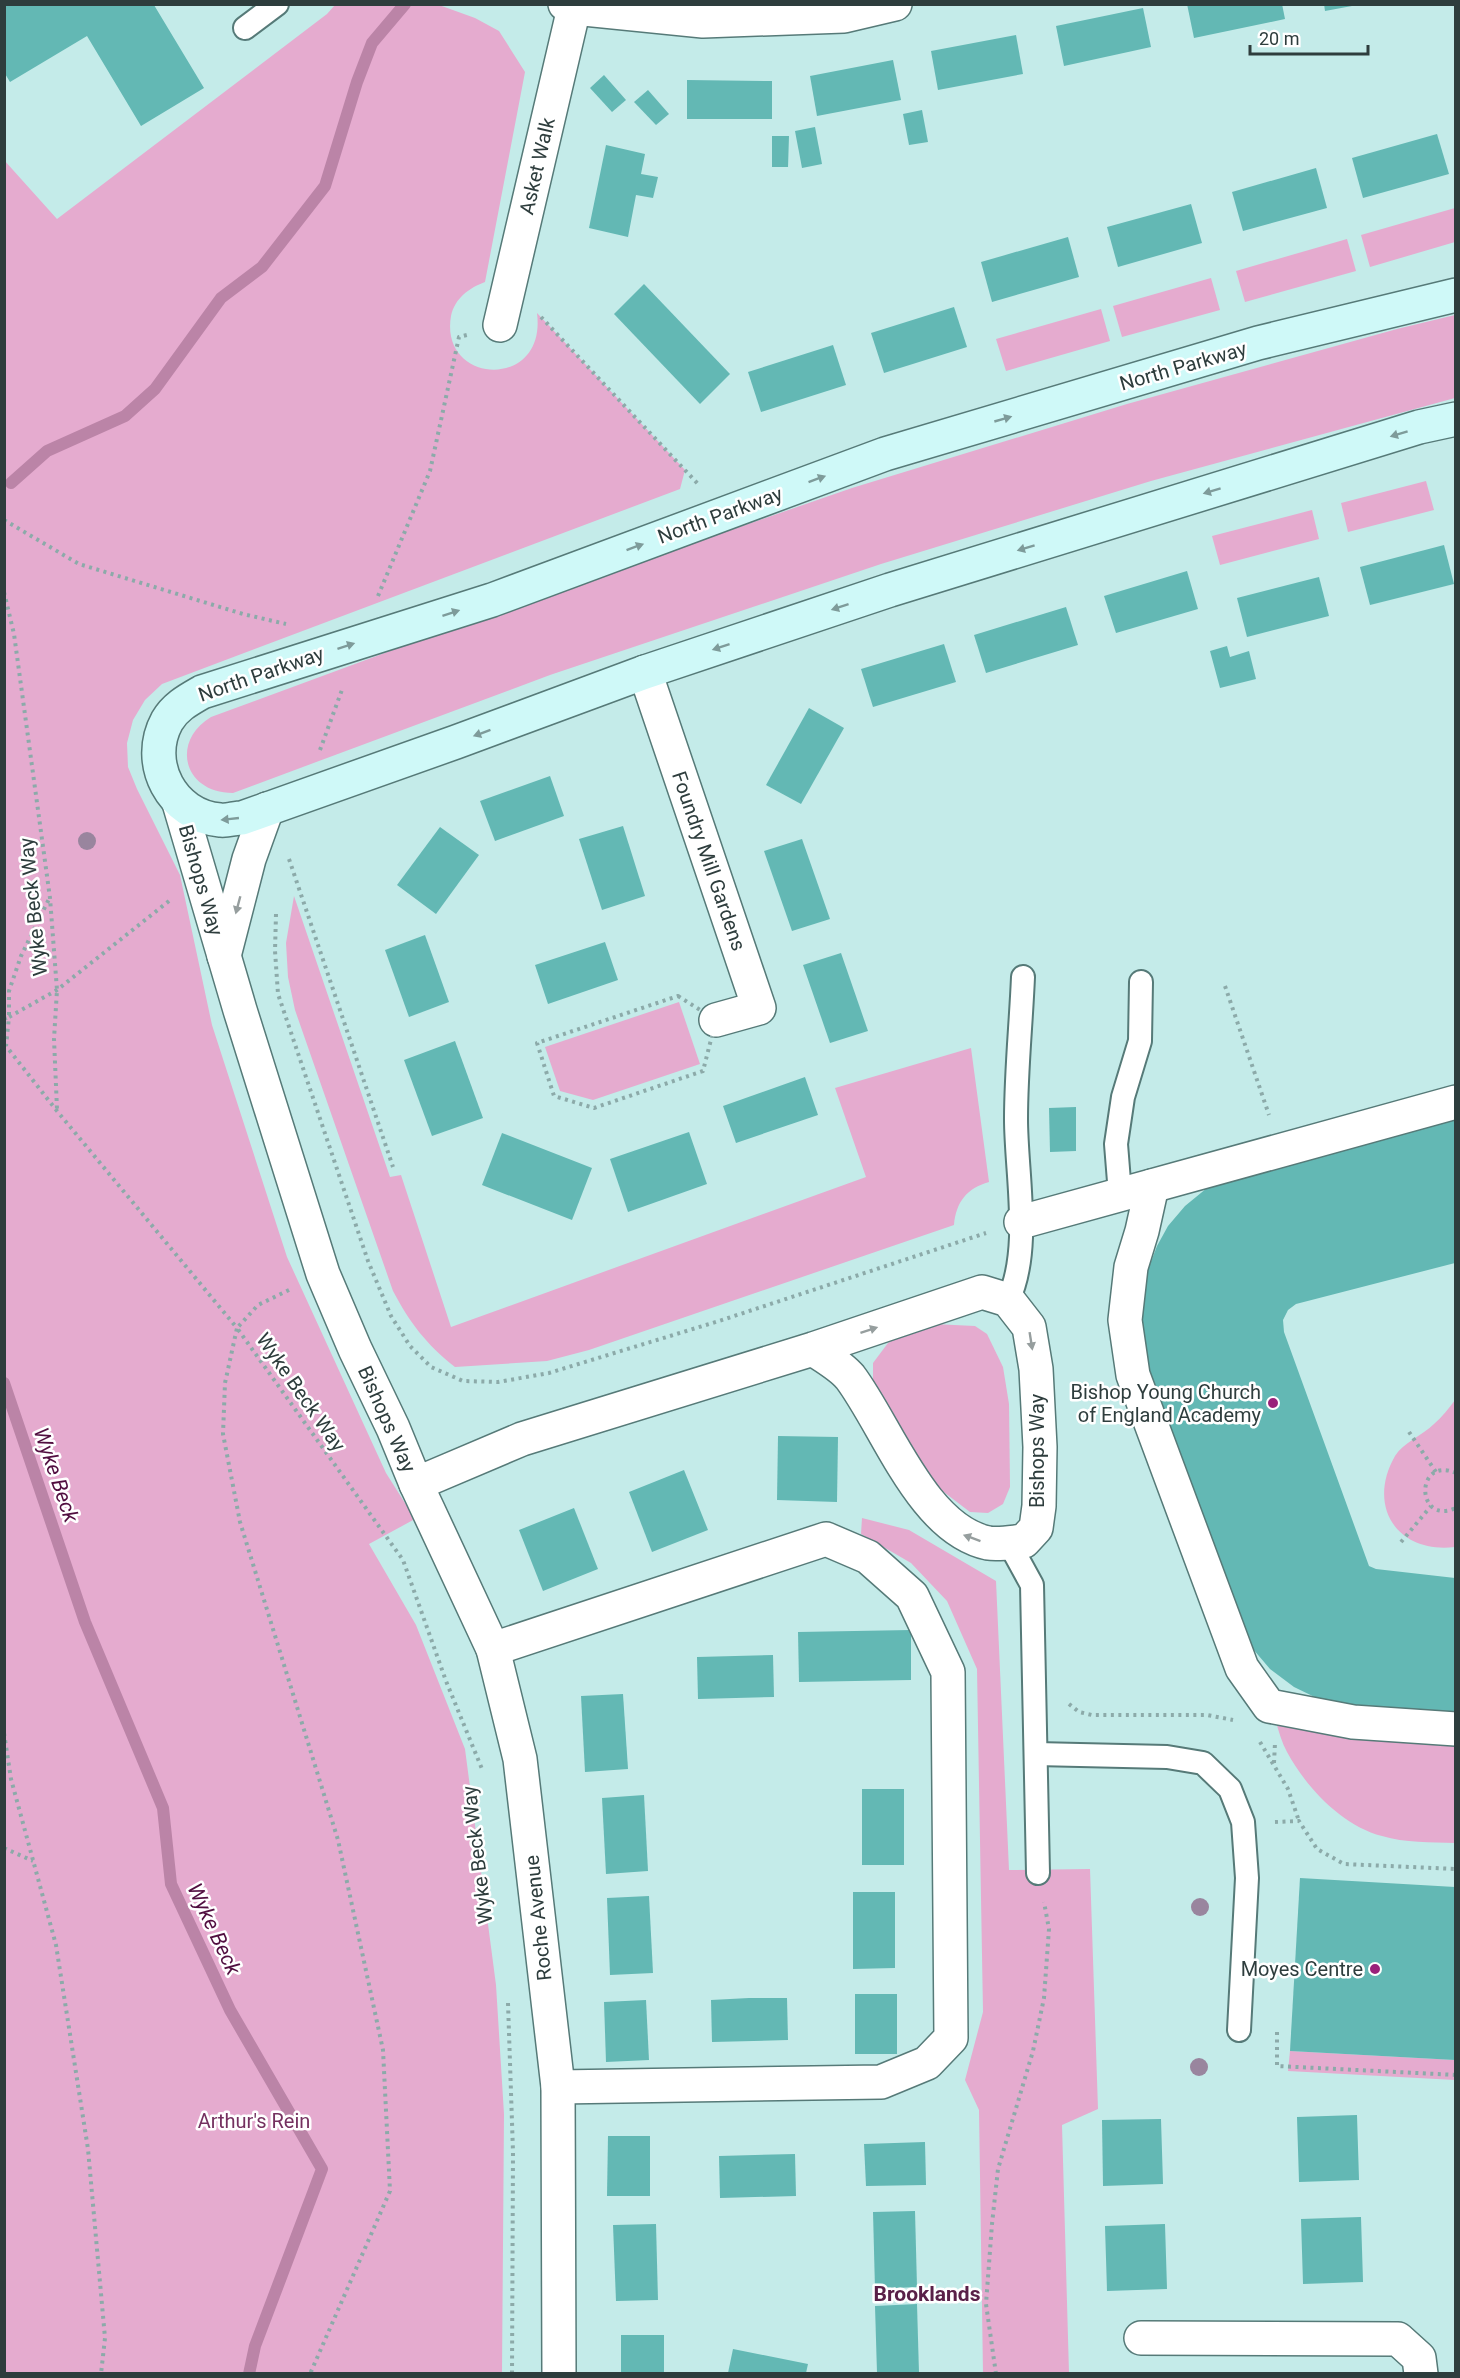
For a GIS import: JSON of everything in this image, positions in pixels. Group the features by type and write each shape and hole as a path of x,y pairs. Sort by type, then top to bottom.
{"street":[{"path":"570,6 703,21 844,16 895,4"},
{"name":"Asket Walk","path":"500,325 570,6"},
{"name":"North Parkway","path":"179,803 165,785 159,763 159,741 168,720 183,703 202,692 492,600 885,454 1258,343 1455,296"},
{"path":"179,803 198,815 220,820 243,818 645,672 890,590 1419,428 1455,419"},
{"name":"Foundry Mill Gardens","path":"645,672 759,1008 716,1020"},
{"name":"Bishops Way","path":"179,803 323,1274 416,1484 522,1440 813,1349 982,1292 1008,1300 1029,1327 1036,1369 1040,1447 1039,1506 1036,1528 1024,1541 1009,1543"},
{"name":"Bishops Way","path":"224,956 249,859 267,809"},
{"path":"1021,1222 1455,1102"},
{"path":"1152,1186 1131,1267 1125,1320 1133,1375 1242,1668 1269,1706 1353,1722 1455,1729"},
{"path":"813,1349 848,1375 904,1467 935,1510 963,1535 989,1544 1009,1543"},
{"name":"Roche Avenue","path":"416,1484 493,1649 520,1759 558,2087 559,2373"},
{"path":"493,1649 826,1539 868,1557 912,1596 948,1672 951,2038 927,2063 881,2082 558,2087"},
{"path":"1141,2338 1398,2339 1419,2358 1421,2373"}],"lane":[{"path":"245,28 277,4"},
{"path":"1008,1300 1014,1288 1018,1269 1021,1222 1016,1119 1023,977"},
{"path":"1120,1194 1116,1144 1123,1097 1140,1041 1142,982"},
{"path":"1009,1543 1032,1585 1038,1873"},
{"path":"1036,1754 1167,1757 1203,1763 1230,1789 1243,1822 1247,1878 1239,2030"}],"path":[{"path":"509,283 725,513"},
{"path":"303,796 359,641 430,471 459,337 500,325"},
{"path":"4,520 79,564 243,614 290,625"},
{"name":"Wyke Beck Way","path":"4,592 14,634 50,898 57,990 7,1018 6,1046 237,1328 403,1560 446,1681 482,1771"},
{"path":"286,865 288,855 393,1167"},
{"path":"57,1111 54,1039 57,990 181,891 202,884"},
{"path":"7,1018 9,991 21,956 50,898"},
{"path":"276,911 275,951 278,994 368,1261 391,1316 410,1346 431,1367 463,1381 498,1382 549,1373 719,1321 1021,1222"},
{"path":"1225,986 1281,1150"},
{"path":"678,996 716,1020 703,1071 594,1108 554,1096 537,1043 678,996"},
{"name":"Wyke Beck Way","path":"237,1328 225,1383 222,1434 238,1511 338,1839 383,2050 390,2191 310,2373"},
{"path":"1409,1432 1436,1472"},
{"path":"1455,1473 1449,1470 1436,1472 1430,1475 1424,1487 1424,1494 1431,1506 1444,1511 1455,1508"},
{"path":"1401,1542 1431,1506"},
{"path":"4,1733 11,1779 56,1946 88,2150 105,2338 102,2373"},
{"path":"1243,1822 1299,1821 1317,1849 1344,1864 1455,1869"},
{"path":"4,1848 33,1861"},
{"path":"996,2373 986,2304 992,2224 998,2169 1033,2051 1044,1998 1049,1929 1038,1873"},
{"path":"508,1995 513,2152 512,2373"},
{"path":"1278,2032 1277,2066 1455,2075"}],"green space":[{"name":"Arthur's Rein","path":"335,5 439,5 475,18 499,31 525,72 485,282 468,291 456,304 451,316 452,339 461,356 476,366 493,370 511,366 526,356 536,338 537,313 685,470 680,489 162,684 145,700 133,720 127,743 128,767 180,875 212,1025 287,1257 386,1473 415,1519 369,1544 416,1625 465,1749 496,1985 504,2114 502,2373 5,2373 4,160 57,219 327,14"},
{"path":"1455,208 1455,242 1370,267 1361,235"},
{"path":"1347,239 1356,271 1245,302 1236,271"},
{"path":"1211,278 1220,310 1122,337 1113,306"},
{"path":"1101,309 1110,341 1006,371 996,339"},
{"path":"1455,315 1455,398 1151,481 881,564 550,675 233,793 216,791 203,785 194,776 188,764 187,752 190,739 198,727 211,717 523,602 852,488 1127,404"},
{"path":"1426,481 1434,510 1348,532 1341,503"},
{"path":"1312,510 1319,539 1220,565 1212,536"},
{"path":"294,896 390,1177 401,1175 451,1327 866,1177 835,1088 971,1048 989,1182 975,1188 964,1197 957,1209 954,1225 589,1350 547,1361 455,1367 419,1332 393,1291 295,1010 288,977 286,943"},
{"path":"679,1002 700,1064 593,1100 560,1091 545,1047"},
{"path":"933,1324 975,1326 987,1334 1003,1367 1009,1404 1010,1487 1003,1504 988,1513 970,1512 932,1483 873,1386 873,1363 888,1343 909,1330"},
{"path":"1455,1400 1455,1547 1435,1547 1418,1543 1403,1535 1393,1523 1386,1509 1384,1493 1387,1475 1395,1456 1408,1443 1434,1424"},
{"path":"862,1518 909,1530 996,1581 1009,1870 1090,1869 1098,2109 1062,2125 1069,2373 983,2373 979,2110 965,2080 983,2012 977,1669 947,1601 911,1563 861,1534"},
{"path":"1455,1719 1455,1843 1400,1840 1367,1831 1353,1824 1327,1803 1304,1778 1285,1749 1276,1722"},
{"path":"1290,2051 1455,2060 1455,2080 1288,2071"}],"building":[{"path":"1187,4 1282,4 1285,19 1194,38"},
{"path":"1324,4 1351,4 1352,6 1325,11"},
{"path":"4,5 154,5 204,88 141,126 87,36 10,82 4,72"},
{"path":"1143,8 1151,47 1064,66 1056,26"},
{"path":"1016,35 1023,74 938,90 931,51"},
{"path":"893,60 901,100 817,116 810,76"},
{"path":"604,75 626,100 612,112 590,88"},
{"path":"687,80 772,81 772,119 687,119"},
{"path":"648,90 669,114 656,125 634,102"},
{"path":"922,110 928,142 909,145 903,114"},
{"path":"815,127 822,164 802,168 795,131"},
{"path":"1437,134 1449,174 1363,198 1352,158"},
{"path":"772,136 789,136 788,167 772,167"},
{"path":"606,145 645,154 641,174 658,177 653,198 636,195 628,237 589,228"},
{"path":"1316,168 1327,208 1243,231 1232,192"},
{"path":"1191,204 1202,243 1118,267 1107,227"},
{"path":"1068,237 1079,277 992,302 981,262"},
{"path":"644,284 730,374 700,404 614,314"},
{"path":"954,307 967,347 884,373 871,333"},
{"path":"833,345 846,385 761,412 748,372"},
{"path":"1444,545 1454,584 1370,605 1360,567"},
{"path":"1187,571 1198,609 1116,633 1104,596"},
{"path":"1319,577 1329,616 1247,637 1237,598"},
{"path":"1066,607 1078,645 986,673 974,635"},
{"path":"944,644 956,682 873,707 861,669"},
{"path":"1227,646 1230,657 1249,651 1256,679 1220,688 1210,651"},
{"path":"809,708 844,728 801,804 766,785"},
{"path":"550,776 564,816 495,841 480,801"},
{"path":"623,826 645,896 602,910 579,839"},
{"path":"440,827 479,855 436,914 397,885"},
{"path":"802,839 830,919 792,931 764,851"},
{"path":"425,935 449,1002 409,1017 385,950"},
{"path":"605,942 618,980 548,1004 535,965"},
{"path":"841,953 868,1031 830,1043 803,965"},
{"path":"455,1041 483,1118 432,1136 404,1060"},
{"path":"805,1077 818,1115 736,1143 723,1106"},
{"path":"1076,1107 1076,1151 1050,1152 1049,1108"},
{"path":"1455,1117 1455,1263 1296,1304 1288,1310 1283,1320 1284,1332 1369,1566 1376,1569 1455,1578 1455,1719 1325,1702 1294,1687 1270,1669 1253,1649 1238,1627 1143,1370 1137,1334 1146,1275 1157,1246 1168,1226 1185,1206 1207,1188"},
{"path":"689,1132 707,1184 628,1212 610,1159"},
{"path":"502,1133 592,1168 572,1220 482,1185"},
{"path":"778,1436 838,1437 837,1502 777,1500"},
{"path":"684,1470 708,1530 652,1552 629,1492"},
{"path":"574,1508 598,1569 543,1591 519,1530"},
{"path":"911,1630 911,1680 799,1682 798,1632"},
{"path":"773,1655 774,1697 698,1699 697,1657"},
{"path":"623,1694 628,1769 585,1772 581,1696"},
{"path":"862,1789 904,1789 904,1865 862,1865"},
{"path":"644,1795 648,1871 606,1874 602,1798"},
{"name":"Moyes Centre","path":"1300,1878 1455,1887 1455,2060 1290,2051"},
{"path":"853,1892 895,1892 895,1968 853,1969"},
{"path":"649,1896 653,1973 610,1975 607,1898"},
{"path":"855,1994 897,1994 897,2054 855,2054"},
{"path":"787,1998 788,2040 712,2042 711,2000"},
{"path":"646,2000 649,2060 606,2062 604,2002"},
{"path":"1357,2115 1359,2180 1299,2182 1297,2117"},
{"path":"1161,2119 1163,2184 1103,2186 1102,2120"},
{"path":"608,2136 650,2136 650,2196 607,2196"},
{"path":"925,2142 926,2185 866,2186 864,2144"},
{"path":"795,2154 796,2196 720,2198 719,2156"},
{"path":"915,2211 917,2287 875,2289 873,2212"},
{"path":"1361,2217 1363,2282 1303,2284 1301,2219"},
{"path":"656,2224 658,2300 616,2301 613,2225"},
{"path":"1165,2224 1167,2289 1107,2291 1105,2226"},
{"path":"917,2304 919,2373 877,2373 875,2306"},
{"path":"621,2335 664,2335 664,2373 621,2373"},
{"path":"733,2349 808,2364 806,2373 728,2373"}],"waterway":[{"path":"11,483 47,451 125,416 155,389 221,298 262,267 325,186 357,82 372,43 405,4"},
{"name":"Wyke Beck","path":"4,1383 85,1622 163,1808 171,1884 230,2010 322,2169 255,2346 249,2374"}],"place":[{"name":"Bishop Young Church of England Academy","path":"1273,1403"},
{"name":"Moyes Centre","path":"1375,1969"}],"district":[{"name":"Brooklands","path":"927,2294"}]}
